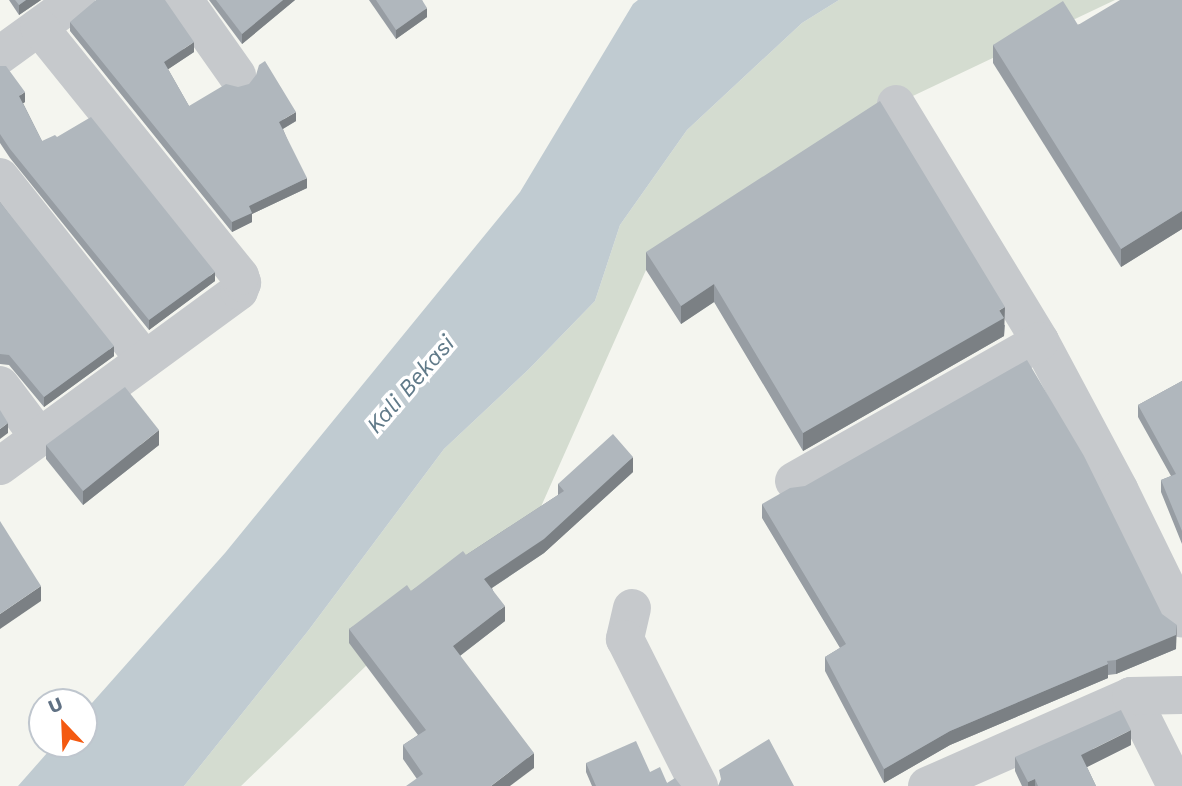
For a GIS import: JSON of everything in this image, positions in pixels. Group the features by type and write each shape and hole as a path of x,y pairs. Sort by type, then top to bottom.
{"street":[{"path":"0,55 76,0"},
{"path":"184,0 237,75"},
{"path":"0,466 239,291 242,280 39,27"},
{"path":"896,104 1040,341 1119,489 1182,618"},
{"path":"0,177 145,360"},
{"path":"794,481 1040,341"},
{"path":"0,385 39,437"},
{"path":"632,608 625,639 699,786"},
{"path":"928,786 986,774 1131,696 1182,695"},
{"path":"1131,696 1175,786"}],"shaded area":[{"path":"839,0 1115,0 896,104 646,270 532,527 469,567 241,786 184,786 308,631 444,449 529,369 595,301 620,225 687,130 802,23"}],"water":[{"name":"Kali Bekasi","path":"638,0 839,0 802,23 687,130 620,225 595,301 529,369 444,449 308,631 184,786 18,786 43,758 98,758 98,696 225,553 520,192 633,4"}],"building":[{"path":"96,0 165,0 194,42 164,62 189,106 226,84 238,87 249,84 259,65 265,61 296,112 279,122 307,178 249,206 252,213 232,222 70,22"},
{"path":"216,0 283,0 242,34"},
{"path":"376,0 422,0 427,8 396,30"},
{"path":"1120,0 1182,0 1182,211 1121,249 993,45 1063,1 1078,25"},
{"path":"0,66 6,66 25,92 19,96 42,141 55,135 57,137 91,117 215,272 149,320 0,134"},
{"path":"880,101 1005,307 999,310 1004,318 803,433 714,284 681,306 646,252"},
{"path":"0,202 114,346 44,397 9,355 0,354"},
{"path":"1027,360 1084,456 1162,614 1177,625 1176,635 1116,660 1107,661 1108,664 950,731 884,769 825,657 846,644 762,504 790,488 805,486"},
{"path":"1182,381 1182,531 1161,480 1176,474 1138,405"},
{"path":"125,387 159,430 83,491 46,445"},
{"path":"0,410 8,423 0,429"},
{"path":"613,434 633,457 544,539 484,579 505,606 453,646 534,753 491,786 406,786 423,774 403,745 426,730 349,629 407,585 411,591 463,551 466,555 564,491 558,484"},
{"path":"0,521 41,586 0,614"},
{"path":"1121,710 1131,730 1081,755 1096,786 1038,786 1035,779 1028,782 1015,757"},
{"path":"769,739 794,786 718,786 721,779 719,770"},
{"path":"636,741 650,772 660,767 667,783 675,778 681,786 596,786 586,763"}]}
